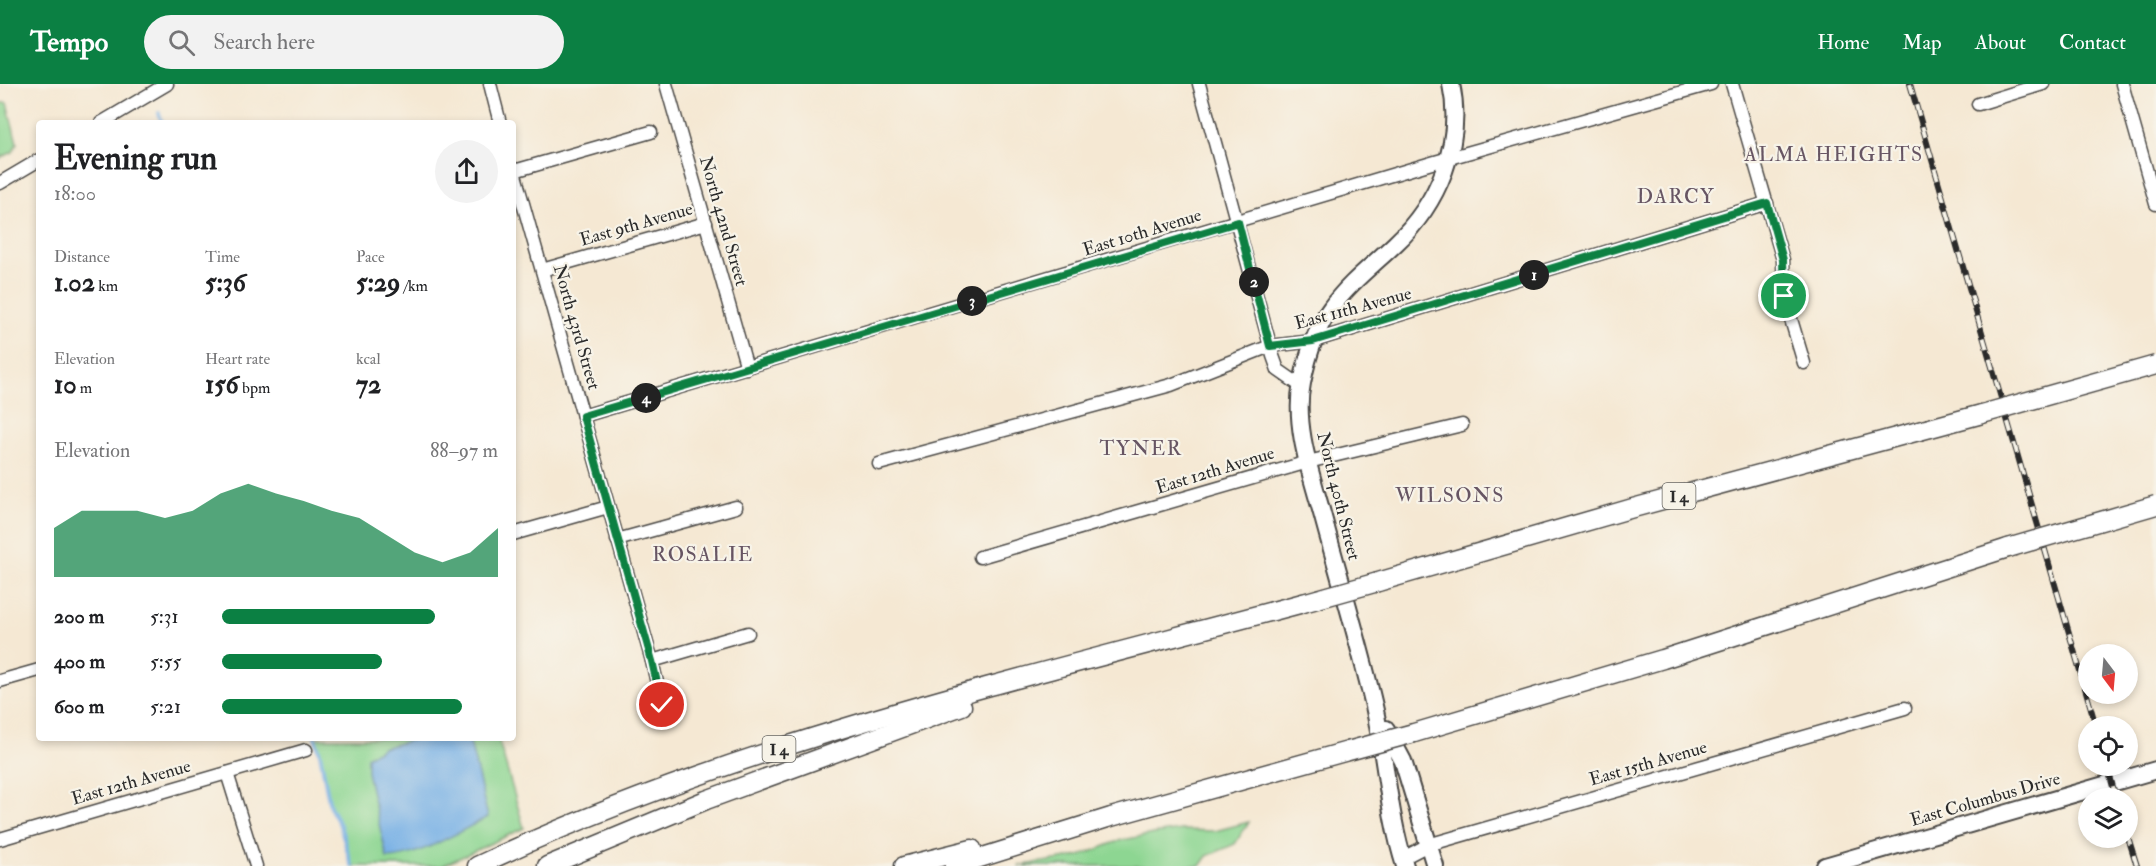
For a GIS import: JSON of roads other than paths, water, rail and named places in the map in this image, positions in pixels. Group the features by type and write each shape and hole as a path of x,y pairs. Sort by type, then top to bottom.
{"highway":[{"name":"I 4","path":"477,866 628,801 745,760 953,697 1303,603 1633,508 2156,365"},
{"path":"954,866 1111,817 1413,733 1663,659 2008,548 2156,505"},
{"path":"547,866 706,800 1091,660"},
{"path":"904,866 1111,817"}],"main road":[{"name":"North 40th Street","path":"1404,862 1389,805 1374,707 1308,462 1301,419 1301,386 1313,341 1330,309 1423,214 1449,158 1454,107 1451,84"},
{"name":"North 40th Street","path":"1374,707 1403,761 1435,866"},
{"name":"East Columbus Drive","path":"1825,866 2156,770"}],"street":[{"path":"106,120 167,84"},
{"path":"490,84 499,120"},
{"name":"North 42nd Street","path":"666,84 747,368"},
{"path":"1199,84 1278,370 1301,386"},
{"name":"East 10th Avenue","path":"583,416 1449,158 1711,84"},
{"path":"1732,84 1783,260 1784,296 1804,363"},
{"path":"1978,104 2043,84"},
{"path":"2122,84 2155,196"},
{"path":"516,169 651,132"},
{"path":"0,183 36,162"},
{"name":"North 43rd Street","path":"516,177 652,661 662,705"},
{"name":"East 11th Avenue","path":"879,464 1171,384 1270,346 1313,341 1767,203"},
{"name":"East 9th Avenue","path":"542,270 706,223"},
{"name":"East 12th Avenue","path":"980,557 1308,462 1462,424"},
{"path":"516,533 608,507"},
{"path":"618,540 736,507"},
{"path":"652,661 748,633"},
{"path":"0,681 36,671"},
{"name":"East 15th Avenue","path":"1404,862 1428,844 1905,708"},
{"name":"East 12th Avenue","path":"0,839 306,750"},
{"path":"227,773 256,866"}],"water":[{"path":"408,741 470,741 488,817 425,849 412,854 387,858 367,772 367,757 382,748"}],"waterway":[{"path":"159,113 161,120"},
{"path":"316,741 330,807 340,825 352,866"}],"railway":[{"path":"1910,84 2093,716"},
{"path":"2110,776 2113,788"},
{"path":"2131,848 2137,866"}],"district":[{"name":"ALMA HEIGHTS","path":"1834,154"},
{"name":"DARCY","path":"1676,196"},
{"name":"TYNER","path":"1141,448"},
{"name":"WILSONS","path":"1450,495"},
{"name":"ROSALIE","path":"703,554"}]}
